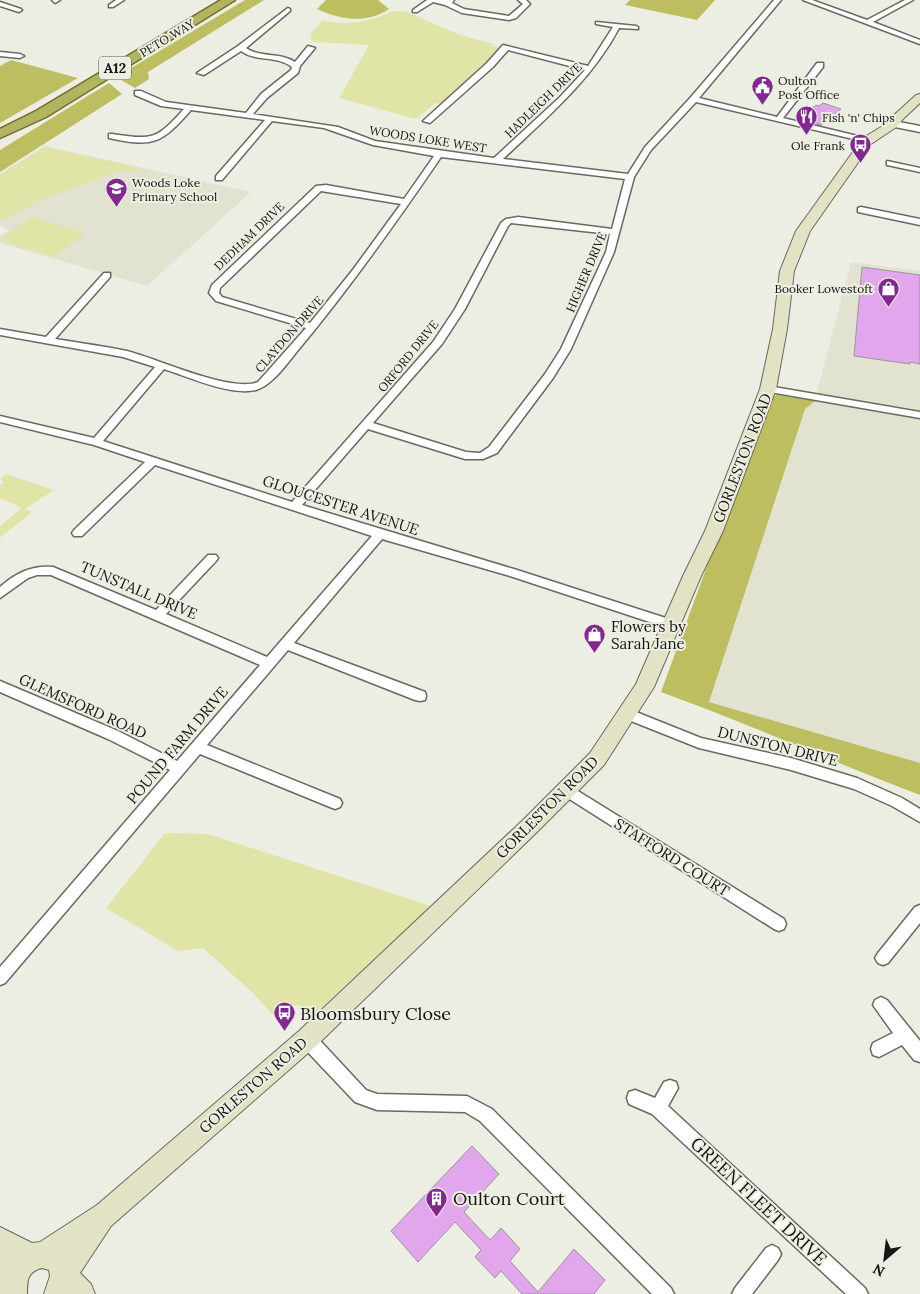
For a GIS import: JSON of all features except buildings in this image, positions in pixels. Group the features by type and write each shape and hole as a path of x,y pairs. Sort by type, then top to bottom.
{"highway":[{"name":"PETO WAY","path":"0,134 40,114 229,0"}],"main road":[{"name":"GORLESTON ROAD","path":"9,1284 16,1271 57,1274 106,1214 307,1039 530,826 597,759 644,687 714,531 768,389 780,329 787,271 803,231 867,141 894,124 897,118 920,97"},
{"path":"0,1240 57,1274"}],"street":[{"path":"111,6 121,0"},
{"path":"415,11 432,0 449,2 462,10 504,18 514,17 527,2"},
{"name":"HIGHER DRIVE","path":"367,425 465,455 477,457 488,454 549,376 566,349 610,252 630,177 648,150 778,0"},
{"path":"806,0 920,42"},
{"path":"867,23 910,0"},
{"path":"0,4 19,10"},
{"path":"202,73 241,48 288,10"},
{"path":"598,23 636,28"},
{"name":"HADLEIGH DRIVE","path":"496,161 590,69 607,46 617,26"},
{"path":"427,121 490,65 502,47 574,63 590,69"},
{"path":"241,48 248,52 290,61 296,66"},
{"path":"247,116 264,96 295,70 296,66 311,48"},
{"path":"0,54 20,56"},
{"path":"779,119 820,65"},
{"name":"WOODS LOKE WEST","path":"138,93 164,104 338,129 358,142 439,154 630,177"},
{"path":"694,98 867,141"},
{"path":"112,136 141,141 157,139 163,136 189,108"},
{"path":"219,178 270,119"},
{"path":"894,124 920,129"},
{"name":"CLAYDON DRIVE","path":"0,332 125,354 231,387 254,388 262,384 314,327 365,261 439,154"},
{"path":"890,163 920,170"},
{"name":"DEDHAM DRIVE","path":"314,327 219,299 214,293 215,287 318,188 406,202"},
{"path":"861,210 920,222"},
{"name":"ORFORD DRIVE","path":"295,506 436,344 460,309 504,225 518,220 616,232"},
{"path":"49,340 107,275"},
{"path":"96,442 162,365"},
{"path":"768,389 920,415"},
{"name":"GLOUCESTER AVENUE","path":"0,419 96,442 380,534 513,573 671,624"},
{"path":"78,533 153,460"},
{"name":"POUND FARM DRIVE","path":"0,978 380,534"},
{"path":"158,614 212,558"},
{"name":"TUNSTALL DRIVE","path":"0,594 18,578 28,573 42,569 53,570 104,594 158,614 268,663"},
{"path":"284,644 420,696"},
{"name":"GLEMSFORD ROAD","path":"0,686 113,735 178,768"},
{"name":"DUNSTON DRIVE","path":"626,713 699,743 791,764 857,784 897,802 920,816"},
{"path":"198,747 335,804"},
{"name":"STAFFORD COURT","path":"565,789 779,924"},
{"path":"883,958 920,912"},
{"path":"881,1004 920,1054"},
{"path":"879,1049 904,1034"},
{"path":"307,1039 361,1096 377,1102 466,1104 486,1115 665,1294"},
{"path":"658,1108 670,1088"},
{"name":"GREEN FLEET DRIVE","path":"634,1098 658,1108 859,1294"},
{"path":"741,1294 772,1254"}],"shaded area":[{"path":"245,0 264,0 148,72 149,79 135,88 116,77"},
{"path":"326,0 378,0 389,9 371,17 344,18 317,9"},
{"path":"630,0 715,0 697,20 625,5"},
{"path":"11,60 78,78 0,123 0,66"},
{"path":"109,83 122,94 0,172 0,150"},
{"name":"Woods Loke Primary School","path":"45,146 251,192 147,286 0,243 0,235 9,231 0,225 0,174"},
{"path":"851,262 920,271 920,763 709,702 805,409 815,400"},
{"path":"777,395 815,401 805,409 709,702 920,763 920,795 661,692 768,399"}],"green space":[{"path":"393,11 405,11 460,35 499,47 488,64 441,104 435,103 416,119 339,98 369,45 313,42 310,34 323,20 340,23 359,22 377,18"},
{"path":"45,147 140,168 136,172 119,171 40,200 3,220 0,219 0,175"},
{"path":"31,217 85,233 54,257 0,240"},
{"path":"6,474 54,490 25,509 32,512 0,538 0,526 22,508 0,498 0,485 4,482 0,479"},
{"path":"165,833 208,834 431,906 311,1017 297,1004 279,1021 251,991 203,948 178,951 106,908"}],"place":[{"name":"Oulton Post Office","path":"762,106"},
{"name":"Fish 'n' Chips","path":"806,136"},
{"name":"Ole Frank","path":"861,164"},
{"name":"Woods Loke Primary School","path":"116,208"},
{"name":"Booker Lowestoft","path":"889,307"},
{"name":"Flowers by Sarah Jane","path":"595,654"},
{"name":"Bloomsbury Close","path":"284,1032"},
{"name":"Oulton Court","path":"437,1217"}]}
